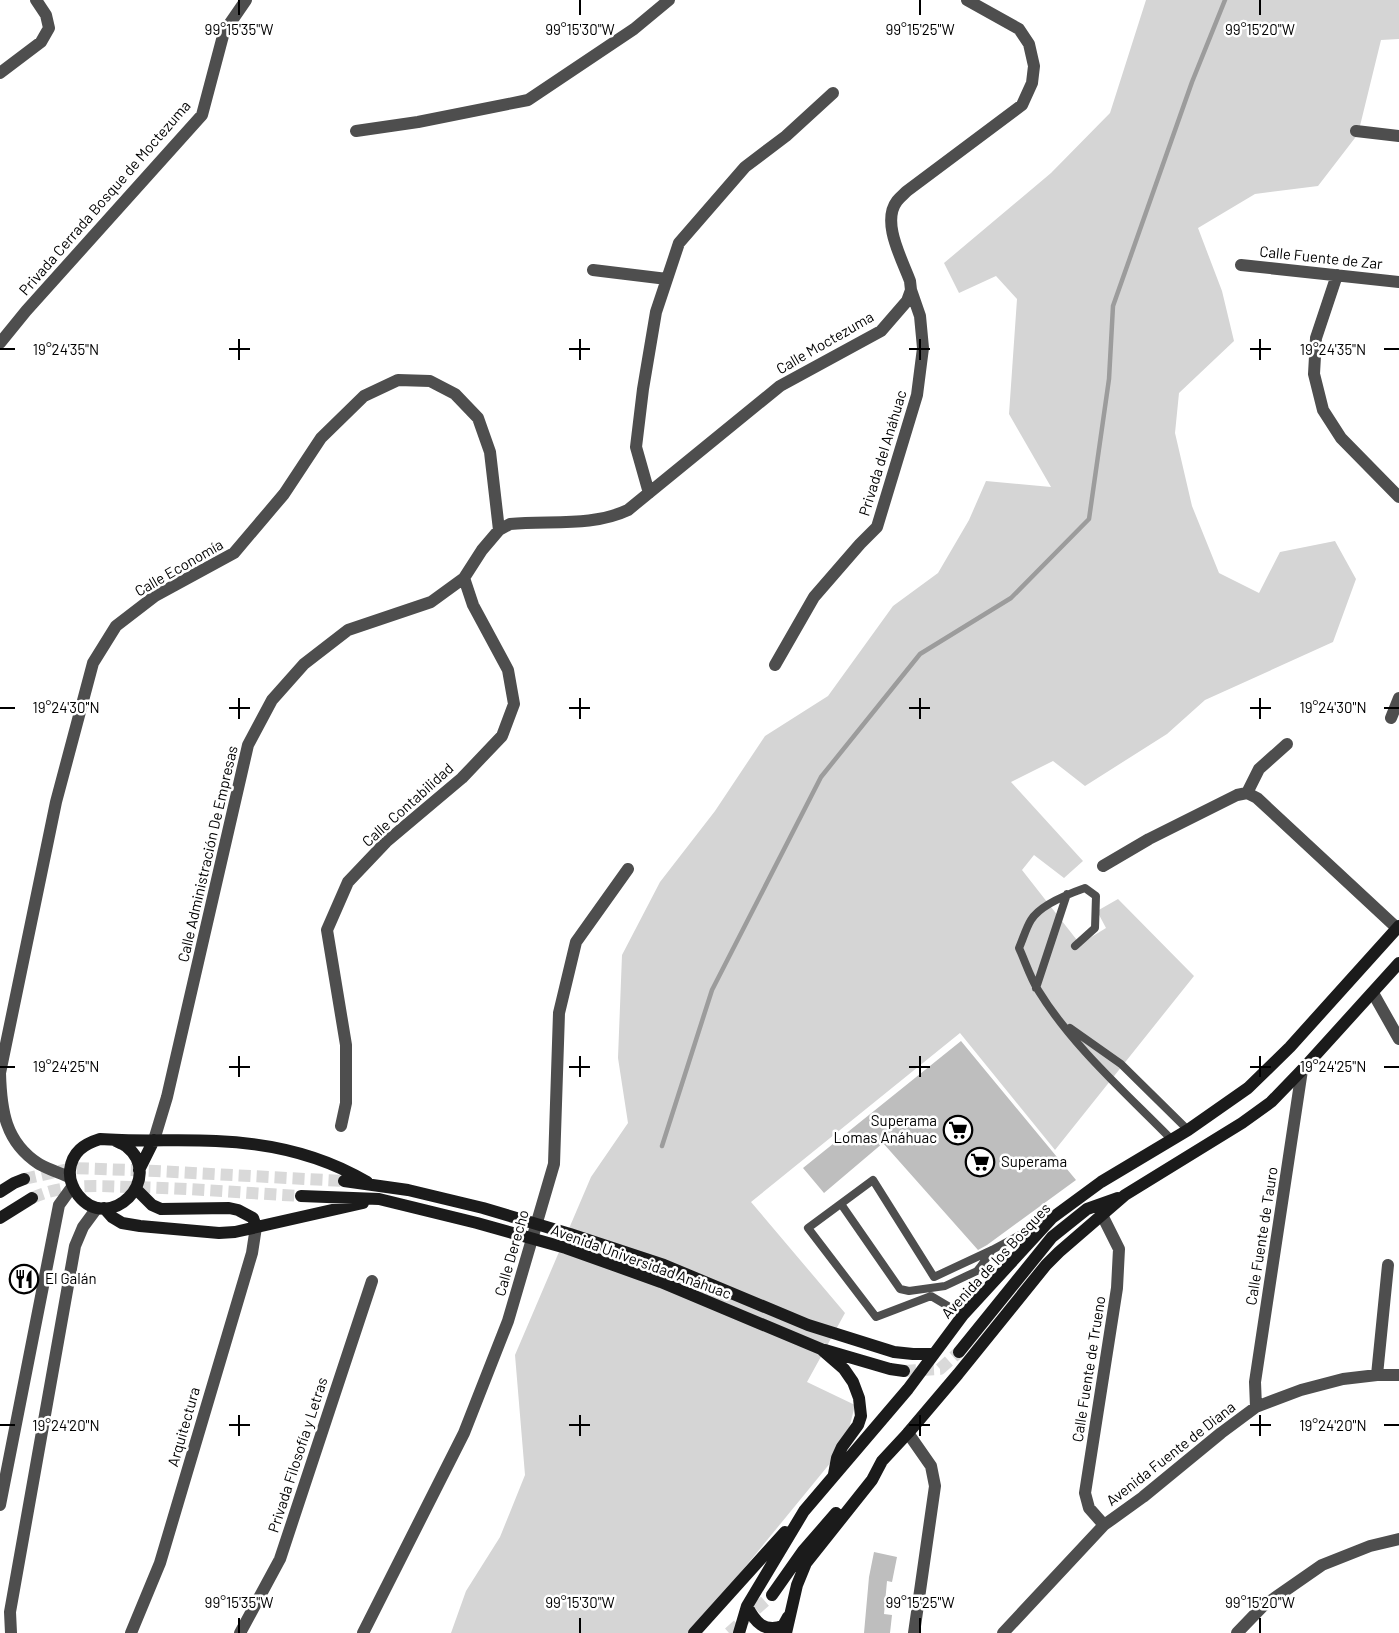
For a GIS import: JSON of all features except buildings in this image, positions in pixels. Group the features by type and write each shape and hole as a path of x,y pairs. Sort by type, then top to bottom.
{"main road":[{"name":"Avenida de los Bosques","path":"739,1633 747,1606 804,1511 908,1389 963,1315 1052,1218 1101,1182 1188,1130 1248,1088 1282,1055 1398,927"},
{"path":"772,1594 803,1551 908,1433 1046,1265 1125,1195 1242,1123 1270,1102 1399,963"},
{"path":"372,1185 347,1170 280,1148 217,1141 100,1139 87,1143 77,1152 71,1163 71,1182 82,1201 100,1208 122,1223 140,1226 219,1233 235,1232 380,1199"},
{"path":"100,1208 123,1203 136,1189 138,1183 139,1170 135,1157 126,1146 114,1140"},
{"path":"139,1170 154,1140"},
{"path":"0,1192 24,1179"},
{"name":"Avenida Universidad Anáhuac","path":"344,1181 408,1190 483,1208 664,1265 808,1325 894,1352 933,1354"},
{"path":"136,1189 152,1205 161,1209 229,1208 253,1218 256,1227"},
{"path":"959,1352 1052,1237 1087,1209 1125,1195"},
{"name":"Avenida Universidad Anáhuac","path":"301,1196 380,1199 566,1248 661,1282 821,1348 844,1369 853,1382 859,1398 861,1416 858,1425 842,1447 834,1475"},
{"path":"0,1218 32,1198"},
{"path":"821,1348 890,1369 904,1371"},
{"path":"786,1633 797,1585 806,1563 872,1480 882,1461"},
{"path":"694,1633 804,1511"},
{"path":"747,1606 758,1624 771,1630 783,1626 790,1612"}],"street":[{"path":"0,73 41,42 49,28 46,15 36,0"},
{"name":"Privada Cerrada Bosque de Moctezuma","path":"0,343 202,115 224,32 246,0"},
{"path":"356,130 418,122 528,100 634,29 669,0"},
{"path":"911,290 910,281 891,230 892,214 896,202 1022,105 1032,82 1034,66 1029,44 1019,29 967,0"},
{"path":"649,493 636,447 656,312 679,243 745,167 786,136 833,93"},
{"path":"1356,131 1399,136"},
{"name":"Calle Fuente de Zar","path":"1241,265 1399,282"},
{"path":"593,270 667,279"},
{"path":"1337,275 1316,338 1314,374 1323,410 1341,438 1399,497"},
{"name":"Calle Moctezuma","path":"499,530 517,523 600,520 628,510 780,386 881,331 907,301 911,290"},
{"name":"Privada del Anáhuac","path":"775,665 814,597 877,527 917,396 923,348 920,316 911,290"},
{"name":"Calle Economía","path":"71,1182 39,1164 20,1148 7,1126 1,1103 0,1073 56,802 93,663 116,626 155,596 234,553 284,494 321,438 364,396 398,380 430,381 455,394 478,418 490,452 499,530"},
{"path":"464,578 482,550 499,530"},
{"name":"Calle Contabilidad","path":"340,1126 346,1103 346,1045 327,930 348,882 386,842 462,778 502,736 514,704 508,670 473,605 464,578"},
{"name":"Calle Administración De Empresas","path":"154,1140 167,1097 248,745 272,700 304,664 348,630 431,602 464,578"},
{"path":"1391,718 1399,698"},
{"path":"1247,793 1259,769 1287,744"},
{"path":"1103,866 1149,839 1237,795 1247,793 1257,798 1398,927"},
{"name":"Calle Derecho","path":"363,1633 464,1433 508,1321 554,1164 559,1013 576,942 628,869"},
{"path":"1373,993 1399,1039"},
{"name":"Calle Fuente de Tauro","path":"1256,1407 1255,1382 1302,1070"},
{"path":"0,1505 59,1205 71,1182"},
{"path":"11,1633 10,1612 75,1246 82,1227 100,1208"},
{"name":"Calle Fuente de Trueno","path":"1102,1215 1119,1249 1118,1278 1085,1493 1089,1508 1104,1525"},
{"name":"Arquitectura","path":"131,1633 160,1563 252,1253 256,1227"},
{"path":"1377,1375 1388,1265"},
{"name":"Privada Filosofía y Letras","path":"240,1633 280,1559 372,1281"},
{"name":"Avenida Fuente de Diana","path":"1003,1633 1104,1525 1256,1407 1301,1390 1343,1379 1399,1375"},
{"path":"908,1433 931,1466 935,1486 914,1633"},
{"path":"1237,1633 1263,1606 1322,1565 1370,1546 1399,1539"}],"lane":[{"path":"1075,946 1095,928 1096,896 1085,888 1067,894 1037,912 1030,921 1019,948 1036,988 1060,1021 1096,1064 1172,1140"},
{"path":"1036,988 1067,894"},
{"path":"1060,1021 1121,1064 1188,1130"},
{"path":"932,1292 934,1277 873,1180 808,1228 876,1317 932,1292 945,1286 976,1270 992,1250"},
{"path":"841,1204 900,1289 932,1292 963,1315"},
{"path":"934,1277 1052,1218"}],"shaded area":[{"path":"1146,0 1399,0 1399,39 1381,40 1358,134 1318,186 1255,194 1198,228 1222,291 1234,341 1179,393 1175,433 1192,506 1219,573 1259,593 1280,552 1335,541 1356,579 1333,642 1205,700 1167,734 1085,786 1053,761 1011,782 1083,861 1064,878 1034,855 1022,870 1080,944 1106,928 1097,911 1118,899 1194,976 1055,1150 960,1033 751,1202 845,1313 807,1382 855,1405 845,1445 691,1633 451,1633 466,1591 500,1537 525,1475 515,1355 591,1177 628,1123 618,1058 622,955 660,882 715,811 765,736 828,696 893,606 938,573 969,520 986,481 1051,487 1009,414 1017,299 996,276 959,293 944,263 1051,173 1110,113"}],"waterway":[{"path":"662,1146 712,990 821,777 920,654 1011,598 1089,519 1109,379 1113,306 1192,82 1225,0"}],"tunnel":[{"path":"24,1179 73,1168 344,1181"},
{"path":"32,1198 57,1190 93,1186 174,1188 301,1196"},
{"path":"904,1371 940,1369 959,1352"},
{"path":"729,1633 772,1595"}],"place":[{"name":"Superama Lomas Anáhuac","path":"958,1130"},
{"name":"Superama","path":"980,1162"},
{"name":"El Galán","path":"24,1279"}]}
